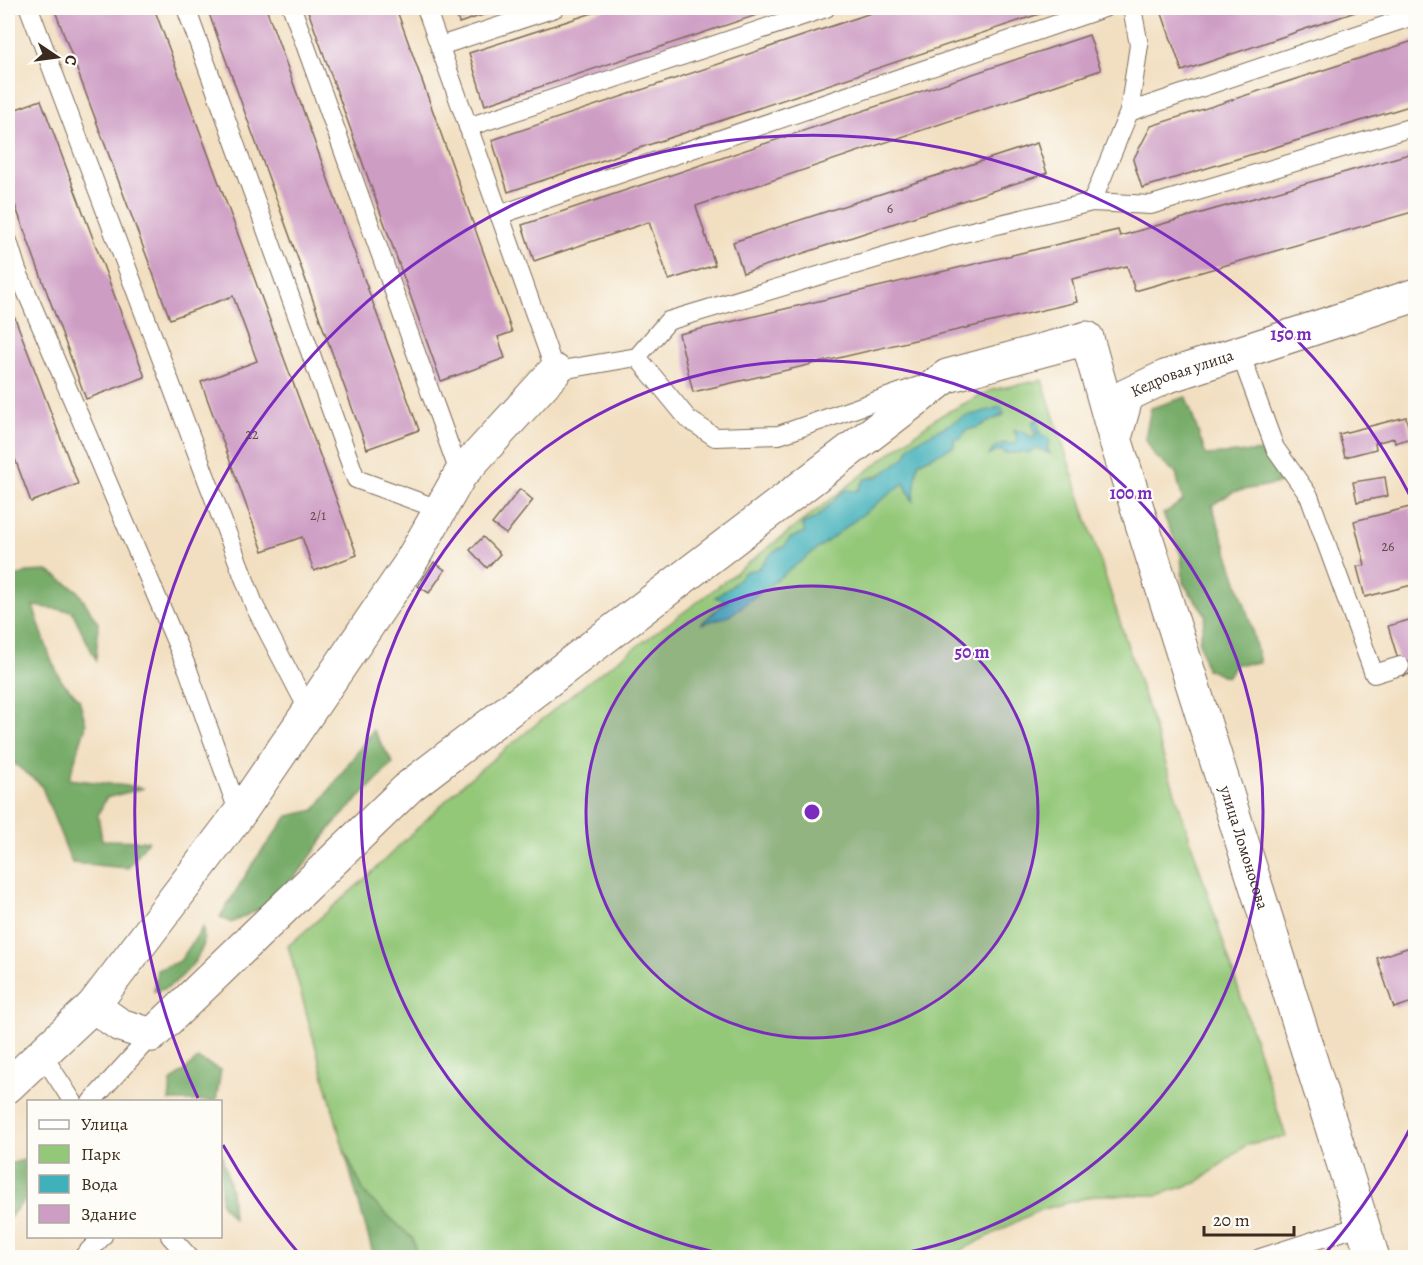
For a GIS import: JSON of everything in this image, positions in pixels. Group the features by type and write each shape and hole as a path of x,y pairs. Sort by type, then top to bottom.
{"street":[{"name":"Кедровая улица","path":"1114,438 1127,395 1165,377 1416,295"},
{"name":"улица Ломоносова","path":"947,376 1087,338 1114,438 1373,1257"},
{"path":"8,1086 93,1006 239,814 409,565 460,474 555,370"},
{"path":"93,1006 120,1025 152,1035 410,786 947,376"}],"lane":[{"path":"29,8 255,607 309,711"},
{"path":"186,8 356,479 441,510"},
{"path":"292,8 460,474"},
{"path":"426,8 555,370 637,357 668,321 951,236 1092,202 1151,205 1416,126"},
{"path":"440,46 555,8"},
{"path":"468,128 826,8"},
{"path":"499,215 1104,8"},
{"path":"1092,202 1129,112 1139,45 1131,8"},
{"path":"1129,112 1416,15"},
{"path":"8,241 12,269 188,670 239,814"},
{"path":"1240,353 1275,448 1309,496 1374,674 1400,666"},
{"path":"637,357 688,419 715,437 779,435 947,376"},
{"path":"92,1100 152,1035"},
{"path":"42,1054 71,1100"},
{"path":"1260,1257 1363,1225"},
{"path":"82,1257 101,1238"},
{"path":"172,1238 190,1257"}],"green space":[{"path":"1042,380 1286,1137 1248,1144 1196,1183 1157,1195 1097,1195 1037,1211 948,1257 417,1257 412,1239 365,1194 344,1150 288,946 368,876 465,782 588,682 699,601 936,418 991,390","holes":["1001,407 1004,415 960,434 954,438 954,446 918,463 912,500 904,483 702,623 727,600 716,597 731,587 745,572 758,569 773,552 785,546 789,539 805,532 802,524 816,518 845,491 857,491 865,479 876,476 895,465 939,430 969,416","1038,420 1040,434 1050,453 1036,448 1029,453 1003,453 1003,443 1014,444 1018,440 1014,431 1033,439"]},
{"path":"1186,397 1206,455 1265,451 1281,483 1233,492 1212,505 1250,621 1260,663 1236,664 1227,677 1206,669 1199,641 1206,615 1183,583 1181,554 1163,514 1183,501 1176,473 1155,456 1145,438 1151,408"},
{"path":"48,571 77,590 98,623 96,660 72,611 33,606 50,657 61,680 79,699 86,725 69,779 144,788 106,798 98,815 102,840 148,841 128,868 72,863 41,785 11,761 8,763 8,581 27,572"},
{"path":"373,730 393,763 332,826 301,870 264,907 231,923 220,917 255,860 288,816 315,810"},
{"path":"203,927 203,946 190,968 176,981 161,990 154,991 157,970 180,961"},
{"path":"198,1059 221,1070 216,1100 169,1100 171,1082"},
{"path":"344,1150 365,1194 413,1239 417,1257 374,1257"},
{"path":"222,1156 231,1190 233,1219 222,1204"},
{"path":"27,1161 27,1198 8,1218 8,1164"}],"water":[{"path":"1001,407 1004,414 976,428 966,430 961,438 954,439 954,446 918,463 913,501 904,483 729,616 701,624 727,601 715,597 731,587 745,572 758,569 773,552 785,546 789,539 805,532 802,524 816,518 845,490 857,491 865,479 878,477 905,457 911,444 963,417"},
{"path":"1038,419 1040,434 1049,438 1050,443 1046,448 1051,454 1036,448 1029,453 1003,453 1002,449 989,455 999,445 1014,444 1018,440 1014,430 1025,432 1033,439 1036,435 1032,422"}],"building":[{"path":"54,8 154,8 357,555 314,571 302,537 263,551 201,382 257,361 233,296 170,319"},
{"path":"207,8 266,8 419,430 367,449"},
{"path":"307,8 396,8 512,332 498,337 505,358 441,381"},
{"path":"454,8 504,8 459,23"},
{"path":"608,8 778,8 485,105 469,53"},
{"path":"886,8 1057,8 508,192 492,140"},
{"path":"1160,8 1367,8 1182,71"},
{"path":"1089,35 1101,70 696,206 715,265 669,280 649,222 534,261 522,225"},
{"path":"1416,40 1416,104 1142,188 1133,160 1151,126"},
{"path":"41,100 145,377 86,399 8,186 8,112"},
{"path":"1037,143 1047,173 743,273 733,242"},
{"path":"1416,152 1416,211 1135,291 1127,266 1072,279 1077,302 693,392 679,334 1118,230 1120,236"},
{"path":"15,318 78,484 31,502 8,440 8,321"},
{"path":"1406,417 1411,438 1395,443 1394,438 1375,443 1376,449 1345,457 1339,434"},
{"path":"1385,477 1388,496 1357,502 1353,482"},
{"path":"520,489 533,500 506,534 492,524"},
{"path":"1410,507 1416,527 1416,584 1365,597 1357,567 1365,565 1354,521"},
{"path":"483,537 500,554 487,568 470,550"},
{"path":"434,562 445,570 429,593 418,586"},
{"path":"1416,618 1416,672 1403,676 1388,626"},
{"path":"1416,945 1416,1001 1394,1008 1377,958"}]}
